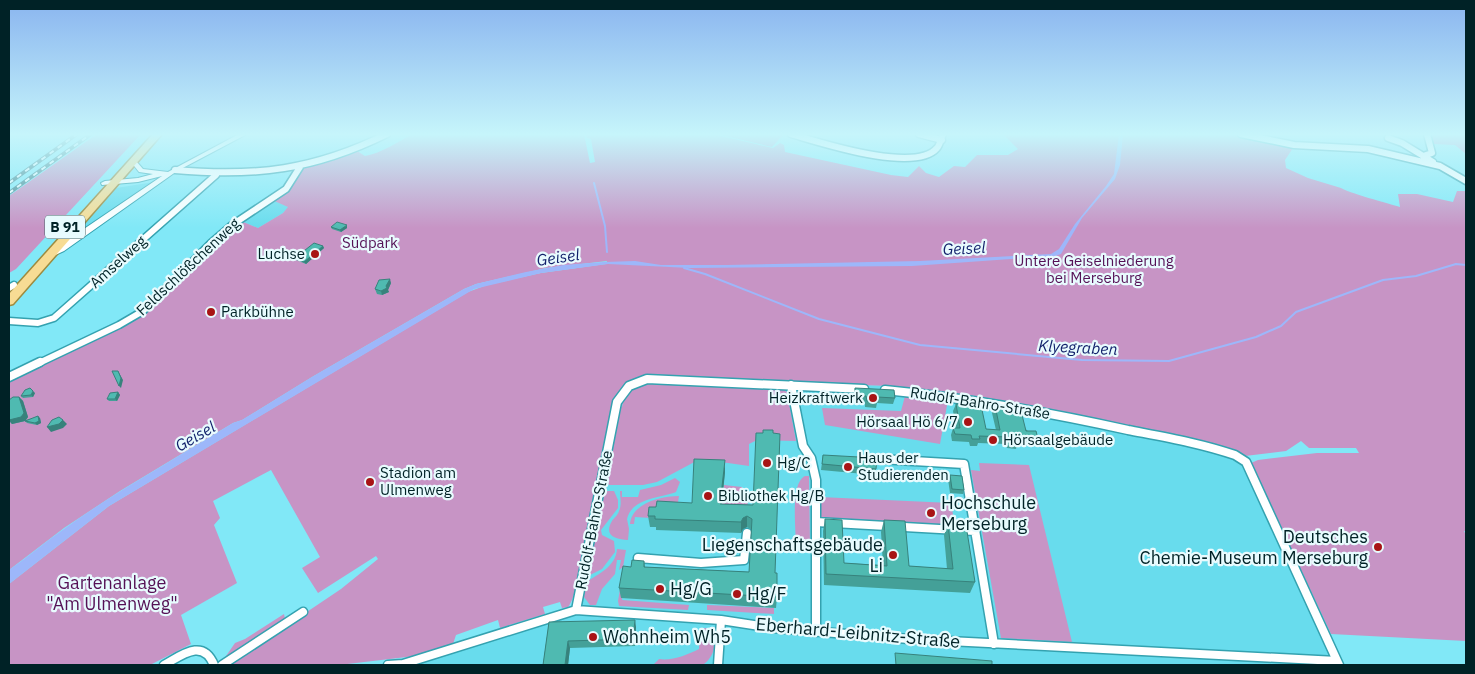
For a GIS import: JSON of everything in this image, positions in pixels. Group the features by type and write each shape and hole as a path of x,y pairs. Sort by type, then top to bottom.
{"main road":[{"name":"B 91","path":"9,301 80,221 124,165"},
{"name":"B 91","path":"10,287 108,185 130,165"}],"street":[{"path":"137,165 142,170 150,172 175,170 216,175 267,172 305,165"},
{"path":"50,254 61,249 184,165"},
{"path":"1440,166 1466,181"},
{"name":"Feldschlößchenweg","path":"9,377 119,325 143,311 211,243 232,225 286,189 294,180 300,167"},
{"path":"108,185 138,180 175,170"},
{"name":"Amselweg","path":"9,321 37,323 48,322 54,318 216,175"},
{"path":"108,185 138,184 166,176"},
{"name":"Rudolf-Bahro-Straße","path":"576,610 617,402 629,385 647,379 870,389"},
{"path":"791,385 803,446 811,458 816,480 816,632"},
{"name":"Rudolf-Bahro-Straße","path":"880,390 935,393 977,400 1060,416 1235,455 1246,462 1338,663"},
{"path":"880,459 964,464 994,644"},
{"path":"816,522 975,531"},
{"path":"638,558 701,562 744,560 747,533"},
{"name":"Eberhard-Leibnitz-Straße","path":"388,665 403,664 555,614 576,610 721,620 773,628 909,640 1338,663"},
{"path":"222,665 303,612"},
{"path":"718,665 721,620"},
{"path":"164,665 189,651 197,650 206,653 214,665"}],"shaded area":[{"path":"1115,165 1120,165 1115,179 1082,218 1061,254 1055,256 912,266 690,268 608,264 541,273 474,289 109,506 9,584 9,570 105,501 233,423 242,420 312,377 464,289 476,284 564,265 604,262 635,261 661,265 727,265 920,261 1051,254 1059,249 1075,224 1114,174"},
{"path":"154,182 71,239 116,188"},
{"path":"272,200 289,207 283,213 258,228 241,221"},
{"name":"Hochschule Merseburg","path":"644,377 888,386 975,396 1055,410 1141,429 1247,462 1341,665 414,665 573,607 615,400 626,384"}],"green space":[{"path":"52,165 112,165 16,269 9,273 9,196"},
{"path":"310,165 847,165 908,177 919,166 926,173 939,177 954,166 967,165 1286,165 1286,168 1308,178 1400,207 1398,194 1417,194 1453,202 1457,191 1466,191 1466,531 1464,531 1466,535 1466,641 1331,634 1251,463 1258,460 1317,453 1359,453 1356,448 1309,448 1301,441 1286,451 1245,456 1141,429 1055,410 975,396 888,386 645,377 626,384 615,400 587,544 574,596 568,607 562,608 560,602 543,607 545,614 500,628 498,620 456,635 453,644 415,656 339,665 228,665 341,589 378,559 376,556 318,593 302,568 320,557 271,470 213,501 220,518 214,525 237,583 181,615 191,644 150,665 9,665 9,584 109,506 468,292 487,285 541,273 606,264 607,261 546,268 476,284 464,289 120,491 64,528 9,570 9,378 131,321 148,310 207,249 241,221 258,228 283,213 288,207 272,200 292,185 305,167"},
{"path":"650,383 784,390 787,392 796,441 757,440 749,444 749,466 700,459 657,482 643,485 609,485 606,481 613,449 617,408 622,407 628,393"},
{"path":"905,396 948,400 940,444 825,425 822,408 901,411"},
{"path":"979,463 1029,465 1072,642 1001,638 971,470 980,471"},
{"path":"805,476 809,476 810,546 796,546 797,488 800,480"},
{"path":"675,478 680,482 676,492 640,503 630,512 627,519 629,529 628,540 612,536 609,530 612,521 620,509 620,491 622,491 622,497 638,497 640,490 661,485"},
{"path":"724,485 742,487 743,495 748,501 746,516 721,507"},
{"path":"614,491 618,500 618,508 601,530 602,535 614,541 615,552 602,569 588,576 604,492"},
{"path":"679,496 676,514 651,518 635,517 634,524 630,524 636,511 648,502 664,497"},
{"path":"820,497 951,503 955,526 821,519"},
{"path":"617,549 626,550 623,567 619,570 621,560 617,560 615,574 602,589 596,605 590,605 584,597 586,582 610,565 614,560"},
{"path":"622,578 624,578 622,600 689,605 688,610 619,606 618,601"},
{"path":"707,605 774,608 774,614 707,610"},
{"path":"284,614 285,619 229,658 226,656 235,643 245,639"},
{"path":"709,629 712,634 714,648 711,656 704,664 653,665 659,659 674,658 699,649 700,630"}],"building":[{"path":"337,222 347,225 340,230 331,227"},
{"path":"314,243 323,246 304,262 295,258"},
{"path":"390,279 386,286 387,288 381,291 375,289 379,280"},
{"path":"112,371 118,371 121,378 119,386"},
{"path":"30,388 33,391 31,395 21,396 25,390"},
{"path":"855,388 894,390 895,398 877,397 877,401 867,401 866,396 855,395"},
{"path":"118,392 115,399 107,399 110,393"},
{"path":"13,397 19,397 24,413 21,417 9,420 9,400"},
{"path":"956,404 981,405 986,429 1000,430 995,405 1020,407 1026,431 1036,431 1038,439 1018,438 1019,442 1010,442 1009,437 979,436 980,439 972,439 971,435 955,434 953,428 960,428"},
{"path":"38,416 39,421 35,423 25,421"},
{"path":"59,417 63,420 59,424 47,427 52,420"},
{"path":"763,430 773,430 773,433 780,434 775,573 777,573 777,597 619,588 623,566 631,567 632,560 644,561 644,567 749,572 752,519 747,516 741,522 655,519 655,516 648,516 649,507 656,507 657,501 692,503 694,459 725,460 720,504 753,505 756,433 763,433"},
{"path":"823,455 877,458 876,469 822,464"},
{"path":"950,475 962,476 964,490 952,489"},
{"path":"825,519 842,520 844,563 887,566 884,520 905,521 909,566 953,569 948,524 966,525 975,582 826,574"},
{"name":"Wohnheim Wh5","path":"635,620 633,639 568,641 565,665 543,665 549,622"},
{"path":"895,653 992,661 992,665 896,665"}],"waterway":[{"path":"594,183 605,226 607,252"},
{"name":"Klyegraben","path":"684,268 705,274 819,319 920,345 1082,360 1169,361 1256,337 1281,326 1296,312 1383,280 1416,276 1456,264 1466,265"}],"railway":[{"path":"9,183 33,165"},
{"path":"9,193 47,165"}],"place":[{"name":"Luchse","path":"315,254"},
{"name":"Parkbühne","path":"211,312"},
{"name":"Heizkraftwerk","path":"873,398"},
{"name":"Hörsaal Hö 6/7","path":"968,422"},
{"name":"Hörsaalgebäude","path":"993,440"},
{"name":"Hg/C","path":"767,463"},
{"name":"Haus der Studierenden","path":"848,467"},
{"name":"Stadion am Ulmenweg","path":"370,482"},
{"name":"Bibliothek Hg/B","path":"708,496"},
{"name":"Hochschule Merseburg","path":"931,513"},
{"name":"Deutsches Chemie-Museum Merseburg","path":"1378,547"},
{"name":"Liegenschaftsgebäude Li","path":"893,555"},
{"name":"Hg/G","path":"660,589"},
{"name":"Hg/F","path":"737,594"},
{"name":"Wohnheim Wh5","path":"593,637"}],"park label":[{"name":"Südpark","path":"370,243"},
{"name":"Untere Geiselniederung bei Merseburg","path":"1094,270"},
{"name":"Gartenanlage \"Am Ulmenweg\"","path":"112,593"}],"water label":[{"name":"Geisel","path":"964,248"},
{"name":"Geisel","path":"558,257"},
{"name":"Geisel","path":"195,436"}]}
